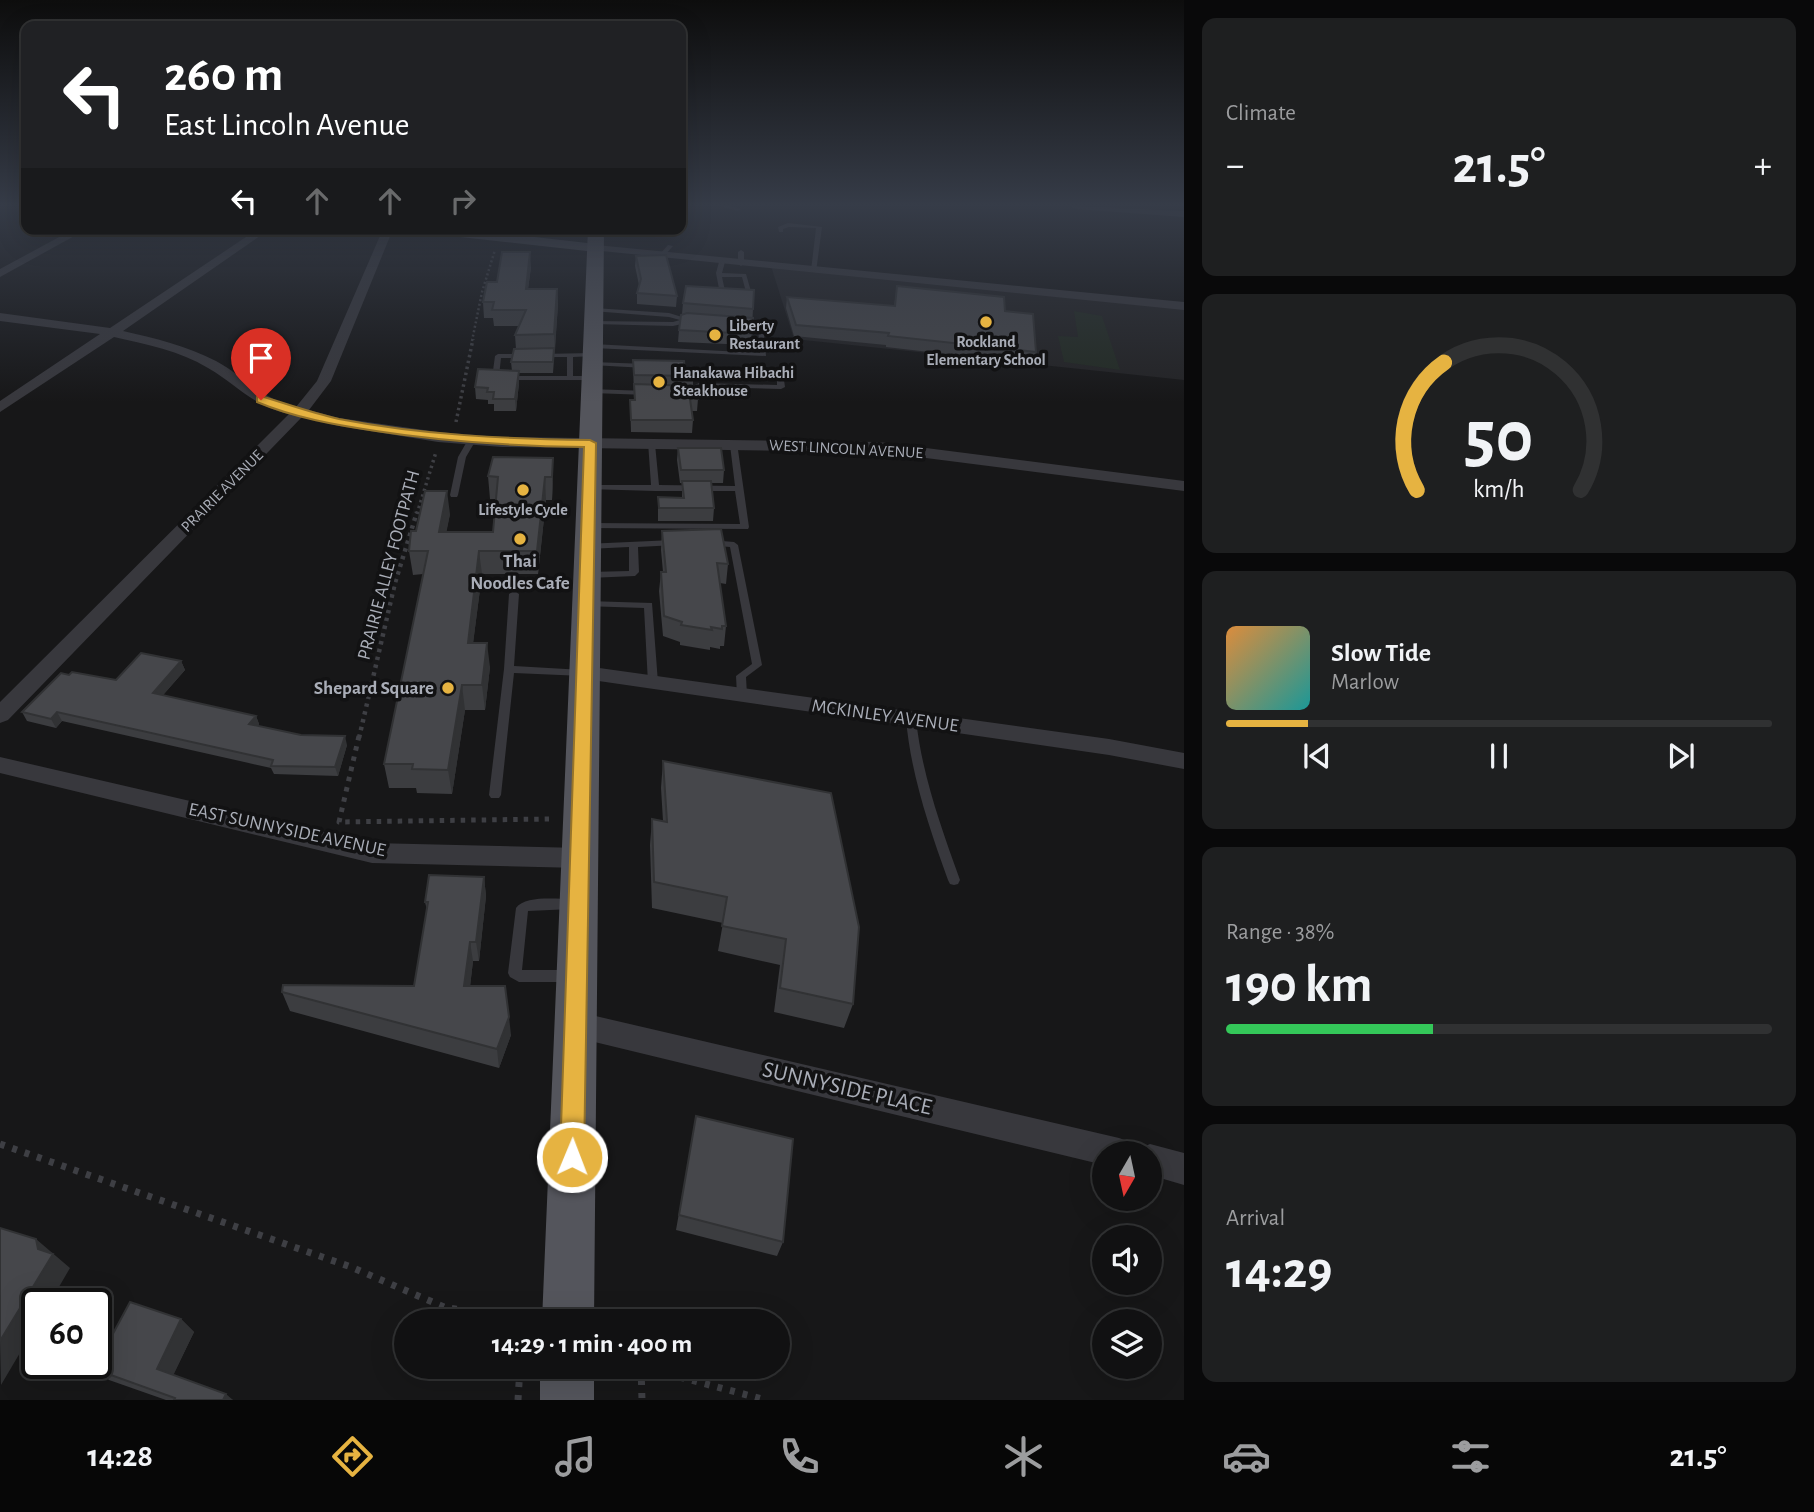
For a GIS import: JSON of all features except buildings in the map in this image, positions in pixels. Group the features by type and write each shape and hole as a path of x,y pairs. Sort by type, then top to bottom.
{"main road":[{"path":"568,1309 595,271"},
{"path":"567,1379 567,1400"}],"street":[{"path":"0,408 202,271"},
{"name":"PRAIRIE AVENUE","path":"0,715 299,412 324,381 370,271"},
{"path":"818,271 1184,306"},
{"name":"WEST LINCOLN AVENUE","path":"0,317 111,332 187,353 213,365 261,400 339,422 472,440 879,447 1184,486"},
{"name":"MCKINLEY AVENUE","path":"586,673 1184,761"},
{"name":"EAST SUNNYSIDE AVENUE","path":"0,765 372,853 580,858"},
{"name":"SUNNYSIDE PLACE","path":"574,1024 1092,1147"},
{"path":"1162,1163 1184,1169"}],"lane":[{"path":"719,275 745,276 749,294 722,293 719,275 720,271"},
{"path":"594,316 669,315 698,321"},
{"path":"594,316 673,324 686,320"},
{"path":"661,393 592,367 570,355 498,356 494,378 570,378 592,367 764,355 761,325 734,323"},
{"path":"570,355 570,378"},
{"path":"592,367 657,367"},
{"path":"666,368 780,373 781,387 699,385 699,393 674,393"},
{"path":"454,495 462,457 472,440"},
{"path":"651,444 655,489"},
{"path":"588,563 746,527 734,445"},
{"path":"589,487 739,489"},
{"path":"588,563 633,544 689,543"},
{"path":"703,543 734,544 757,665 741,676 742,695"},
{"path":"588,563 632,574 633,544"},
{"path":"588,563 649,605 653,683"},
{"path":"495,795 509,670 514,594"},
{"path":"509,670 586,673"},
{"path":"911,719 912,742 919,773 954,880"},
{"path":"576,976 519,976 515,973 522,908 527,905 578,904"}],"path":[{"name":"PRAIRIE ALLEY FOOTPATH","path":"487,271 468,378 452,438 438,444 422,491 395,583 339,822 549,819"},
{"path":"0,1144 351,1267 444,1307 458,1309"},
{"path":"518,1400 519,1379"},
{"path":"641,1379 642,1400"},
{"path":"686,1379 766,1400"}],"shaded area":[{"name":"Rockland Elementary School","path":"773,271 826,271 1184,306 1184,380 794,339"},
{"path":"1074,311 1102,316 1120,370 1064,362 1058,336 1078,337"}],"place":[{"name":"Rockland Elementary School","path":"986,322"},
{"name":"Liberty Restaurant","path":"715,335"},
{"name":"Hanakawa Hibachi Steakhouse","path":"659,382"},
{"name":"Lifestyle Cycle","path":"523,490"},
{"name":"Thai Noodles Cafe","path":"520,539"},
{"name":"Shepard Square","path":"448,688"}],"route":[{"path":"261,400 278,407 339,422 438,437 502,442 590,443 572,1157"}]}
